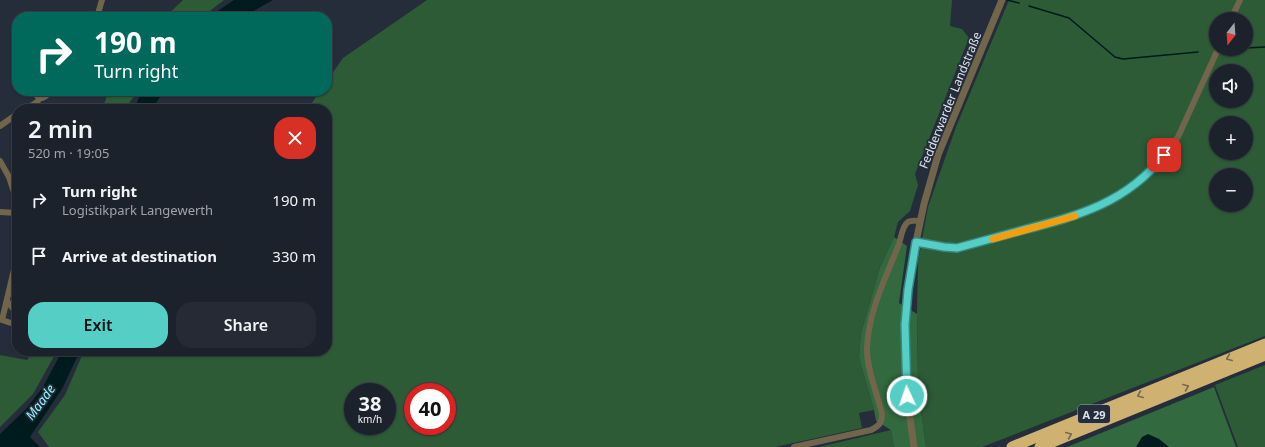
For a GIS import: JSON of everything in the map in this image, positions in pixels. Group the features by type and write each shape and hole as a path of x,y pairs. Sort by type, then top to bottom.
{"highway":[{"name":"A 29","path":"1012,447 1265,344"},
{"name":"A 29","path":"1040,447 1265,356"},
{"path":"1244,364 1257,364 1265,361"}],"street":[{"path":"98,12 102,0"},
{"name":"Fedderwarder Landstraße","path":"914,447 907,396 905,325 908,290 920,221 938,155 1002,0"},
{"path":"1234,12 1240,0"},
{"path":"916,242 950,248 973,244 1074,217 1105,204 1132,187 1156,164 1178,137 1215,56"},
{"path":"34,104 40,98 46,96"},
{"path":"0,126 12,118"},
{"path":"0,161 12,186"},
{"path":"0,212 12,213"},
{"path":"794,447 871,430 878,427 882,420 882,414 869,366 867,350 869,328 878,296 902,237 904,227 910,221 920,221"},
{"path":"7,301 12,279"}],"green space":[{"path":"183,0 224,0 208,12 170,12"},
{"path":"427,0 952,0 950,26 962,29 969,38 915,174 918,185 910,211 898,222 894,237 880,267 861,333 859,358 874,410 859,413 862,428 775,447 49,447 38,432 65,395 82,356 332,356 332,104 311,104 317,96 332,96 332,74 343,58"},
{"path":"1009,0 1265,0 1265,336 982,447 926,447 918,389 917,314 918,261 928,207 956,127"},
{"path":"107,96 134,96 129,104 104,104"},
{"path":"894,237 907,246 899,303 917,314 918,389 926,447 894,447 891,430 876,421 859,358 861,333 880,267"},
{"path":"0,355 27,360 30,356 54,356 33,394 0,427"},
{"path":"1265,365 1265,447 1238,447 1215,385"},
{"path":"1214,387 1236,447 1067,447"},
{"path":"891,430 894,447 819,447"}],"water":[{"path":"234,0 273,0 252,12 216,12"},
{"path":"140,96 161,96 155,104 136,104"},
{"name":"Maade","path":"59,356 78,356 62,389 30,437 40,447 0,447 0,434 26,409 43,387"},
{"path":"1148,434 1159,439 1169,447 1136,447 1142,437"}],"waterway":[{"path":"1007,0 1019,3"},
{"path":"1029,6 1069,18 1115,57 1123,59 1198,52"},
{"path":"1253,48 1265,47"}],"slow traffic":[{"path":"993,239 1075,216"}],"route":[{"path":"907,396 905,325 908,290 916,242 957,248 1074,217 1105,204 1132,187 1164,155"}]}
